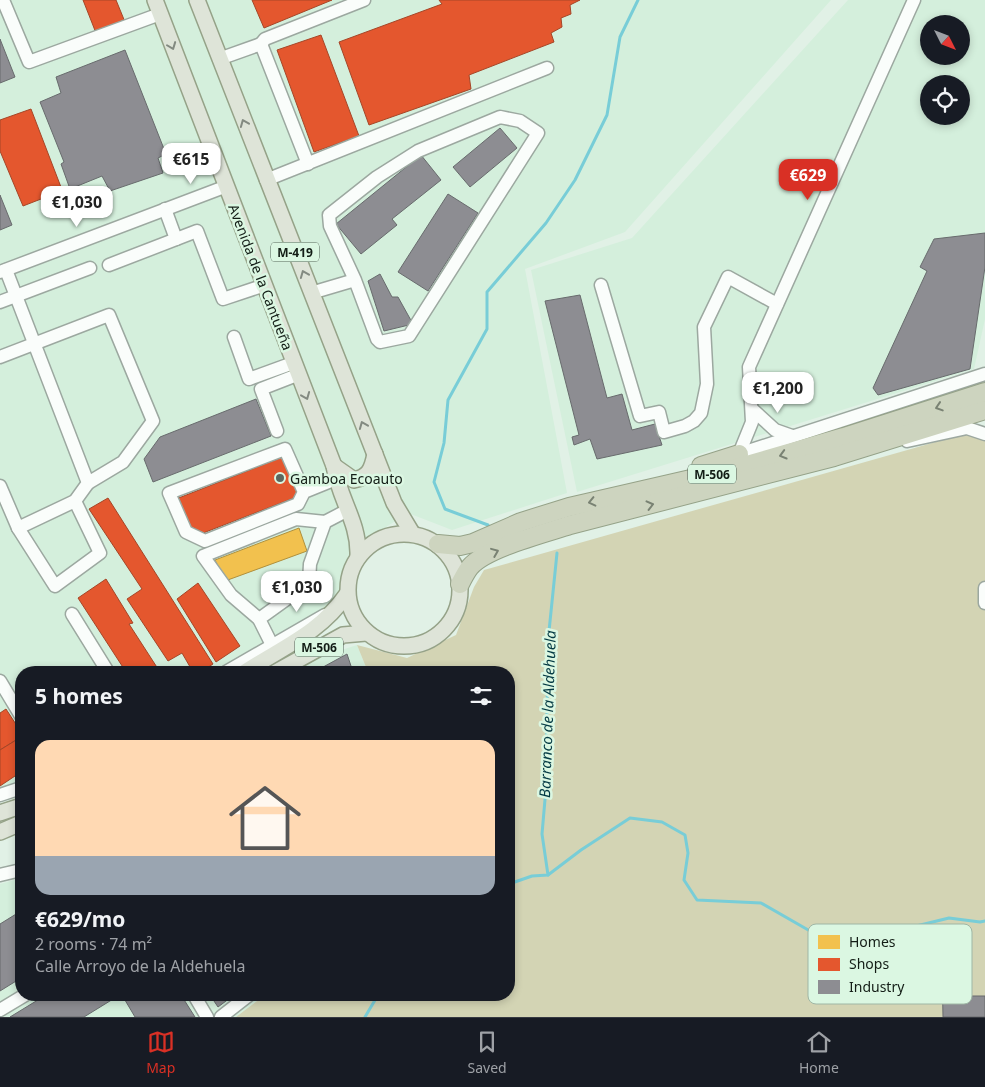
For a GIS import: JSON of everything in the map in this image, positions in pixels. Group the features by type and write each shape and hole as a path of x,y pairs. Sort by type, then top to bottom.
{"highway":[{"name":"M-506","path":"438,544 466,544 521,522 621,495 730,470 844,437 985,392"},
{"name":"M-506","path":"460,584 471,566 487,554 529,538 570,525 737,483 861,449 985,410"},
{"path":"621,495 645,482 739,454"}],"main road":[{"name":"M-419","path":"197,0 394,503 412,534"},
{"name":"Avenida de la Cantueña","path":"158,7 265,285 359,538 358,556"},
{"path":"335,473 354,480 364,478 372,470 375,454"},
{"name":"M-506","path":"392,534 412,534 425,537 438,544 453,562 460,584 458,606 448,626 430,640 408,647 386,644 366,633 352,615 347,594 348,580 358,556 373,542 392,534"},
{"name":"M-506","path":"255,666 319,627 336,610 347,594"},
{"name":"M-506","path":"287,666 343,634 366,633"},
{"path":"0,813 15,808"},
{"path":"0,832 15,826"}],"street":[{"path":"3,0 29,62 158,7"},
{"path":"219,59 260,44 266,39 364,0"},
{"path":"739,454 752,422 752,409 748,394 748,367 914,0"},
{"path":"260,44 308,164"},
{"path":"266,180 547,68"},
{"path":"500,117 520,121 538,133 409,336 380,342 377,339 355,280 328,220 332,212 377,177 418,152 500,117"},
{"path":"88,483 16,296 3,271 227,186"},
{"path":"165,209 176,239"},
{"path":"109,265 197,231 224,299 265,285"},
{"path":"0,302 90,268"},
{"path":"601,285 640,416 659,412 664,432 685,426 694,421 701,413 707,384 704,327 728,277 777,304"},
{"path":"311,293 355,280"},
{"path":"0,357 109,315 153,421 124,462 88,483 75,501 18,528"},
{"path":"234,337 249,379 295,369"},
{"path":"277,432 261,389 295,369"},
{"path":"739,454 985,374"},
{"path":"752,409 775,430 792,436"},
{"path":"861,449 967,428 985,434"},
{"path":"304,492 285,449 168,494 186,532 205,541 298,504 304,492 335,473"},
{"path":"0,486 18,528 55,586 100,552 75,501"},
{"path":"272,645 259,619 231,595 203,556 296,519 325,522 348,510"},
{"path":"259,619 309,583 310,564 325,522"},
{"path":"985,588 985,603"},
{"path":"236,666 311,621 336,610"},
{"path":"72,614 104,666"},
{"path":"0,681 15,706"},
{"path":"0,795 15,790"},
{"path":"0,875 15,871"},
{"path":"0,1010 15,1001"},
{"path":"198,1001 207,1017"},
{"path":"221,1017 241,1001"}],"shaded area":[{"path":"0,0 831,0 625,232 525,269 567,493 452,530 408,513 353,548 337,599 310,624 244,666 15,666 15,795 0,801"},
{"path":"848,0 985,0 985,319 974,369 577,492 531,270 632,238"},
{"path":"985,428 985,1017 236,1017 257,1001 515,1001 515,666 366,666 357,645 407,658 456,635 474,587 484,570"},
{"path":"357,645 366,666 302,666 311,660"},
{"path":"15,880 15,1001 257,1001 236,1017 0,1017 0,884"}],"building: Homes":[{"path":"299,528 307,551 225,581 215,560"}],"building: Shops":[{"path":"83,0 116,0 125,22 96,33"},
{"path":"252,0 332,0 264,28"},
{"path":"439,0 580,0 570,5 571,14 561,18 562,27 551,33 554,42 469,75 471,89 369,125 339,42 442,4"},
{"path":"321,35 359,136 314,152 277,50"},
{"path":"31,109 69,208 49,217 41,199 23,206 0,151 0,120"},
{"path":"283,457 299,496 198,535 195,528 189,531 176,499"},
{"path":"108,498 213,664 210,666 190,666 182,653 168,661 127,599 142,589 89,509"},
{"path":"106,579 133,623 129,624 156,666 122,666 78,598"},
{"path":"198,583 240,646 216,662 177,599"},
{"path":"6,709 15,723 15,741 0,750 0,713"},
{"path":"15,741 15,776 0,786 0,750"}],"building: Industry":[{"path":"0,39 15,77 0,83"},
{"path":"125,50 166,154 158,158 163,173 110,191 102,176 70,189 61,164 64,162 40,102 61,93 56,77"},
{"path":"500,128 517,148 470,187 453,167"},
{"path":"421,155 441,180 392,219 397,225 361,254 336,224"},
{"path":"448,194 478,213 428,291 398,272"},
{"path":"0,195 12,225 0,230"},
{"path":"985,233 985,267 970,369 878,395 873,388 927,271 920,267 934,239"},
{"path":"380,274 392,297 398,297 413,324 384,331 368,281"},
{"path":"580,295 607,398 622,394 632,430 655,424 662,445 597,459 590,439 574,445 572,437 579,435 545,301"},
{"path":"256,399 271,436 153,482 144,459 160,437"},
{"path":"347,654 351,666 325,666"},
{"path":"15,915 15,982 0,991 0,924"},
{"path":"972,996 985,996 985,1017 943,1017 943,1004 972,1004"},
{"path":"36,1001 110,1001 84,1017 10,1017"},
{"path":"126,1001 185,1001 195,1017 135,1017"},
{"path":"214,1001 226,1001 218,1007"}],"waterway":[{"name":"Barranco de la Aldehuela","path":"488,525 445,509 434,482 444,443 448,400 487,329 487,292 546,223 575,180 607,115 620,37 638,0"},
{"name":"Barranco de la Aldehuela","path":"548,875 542,834 546,788 548,641 557,553"},
{"path":"515,882 532,876 548,875 581,850 630,818 662,822 685,835 688,853 684,880 697,900 761,903 808,930"},
{"path":"924,924 949,918 985,921"},
{"path":"365,1017 374,1001"}],"place":[{"name":"Gamboa Ecoauto","path":"280,478"}]}
